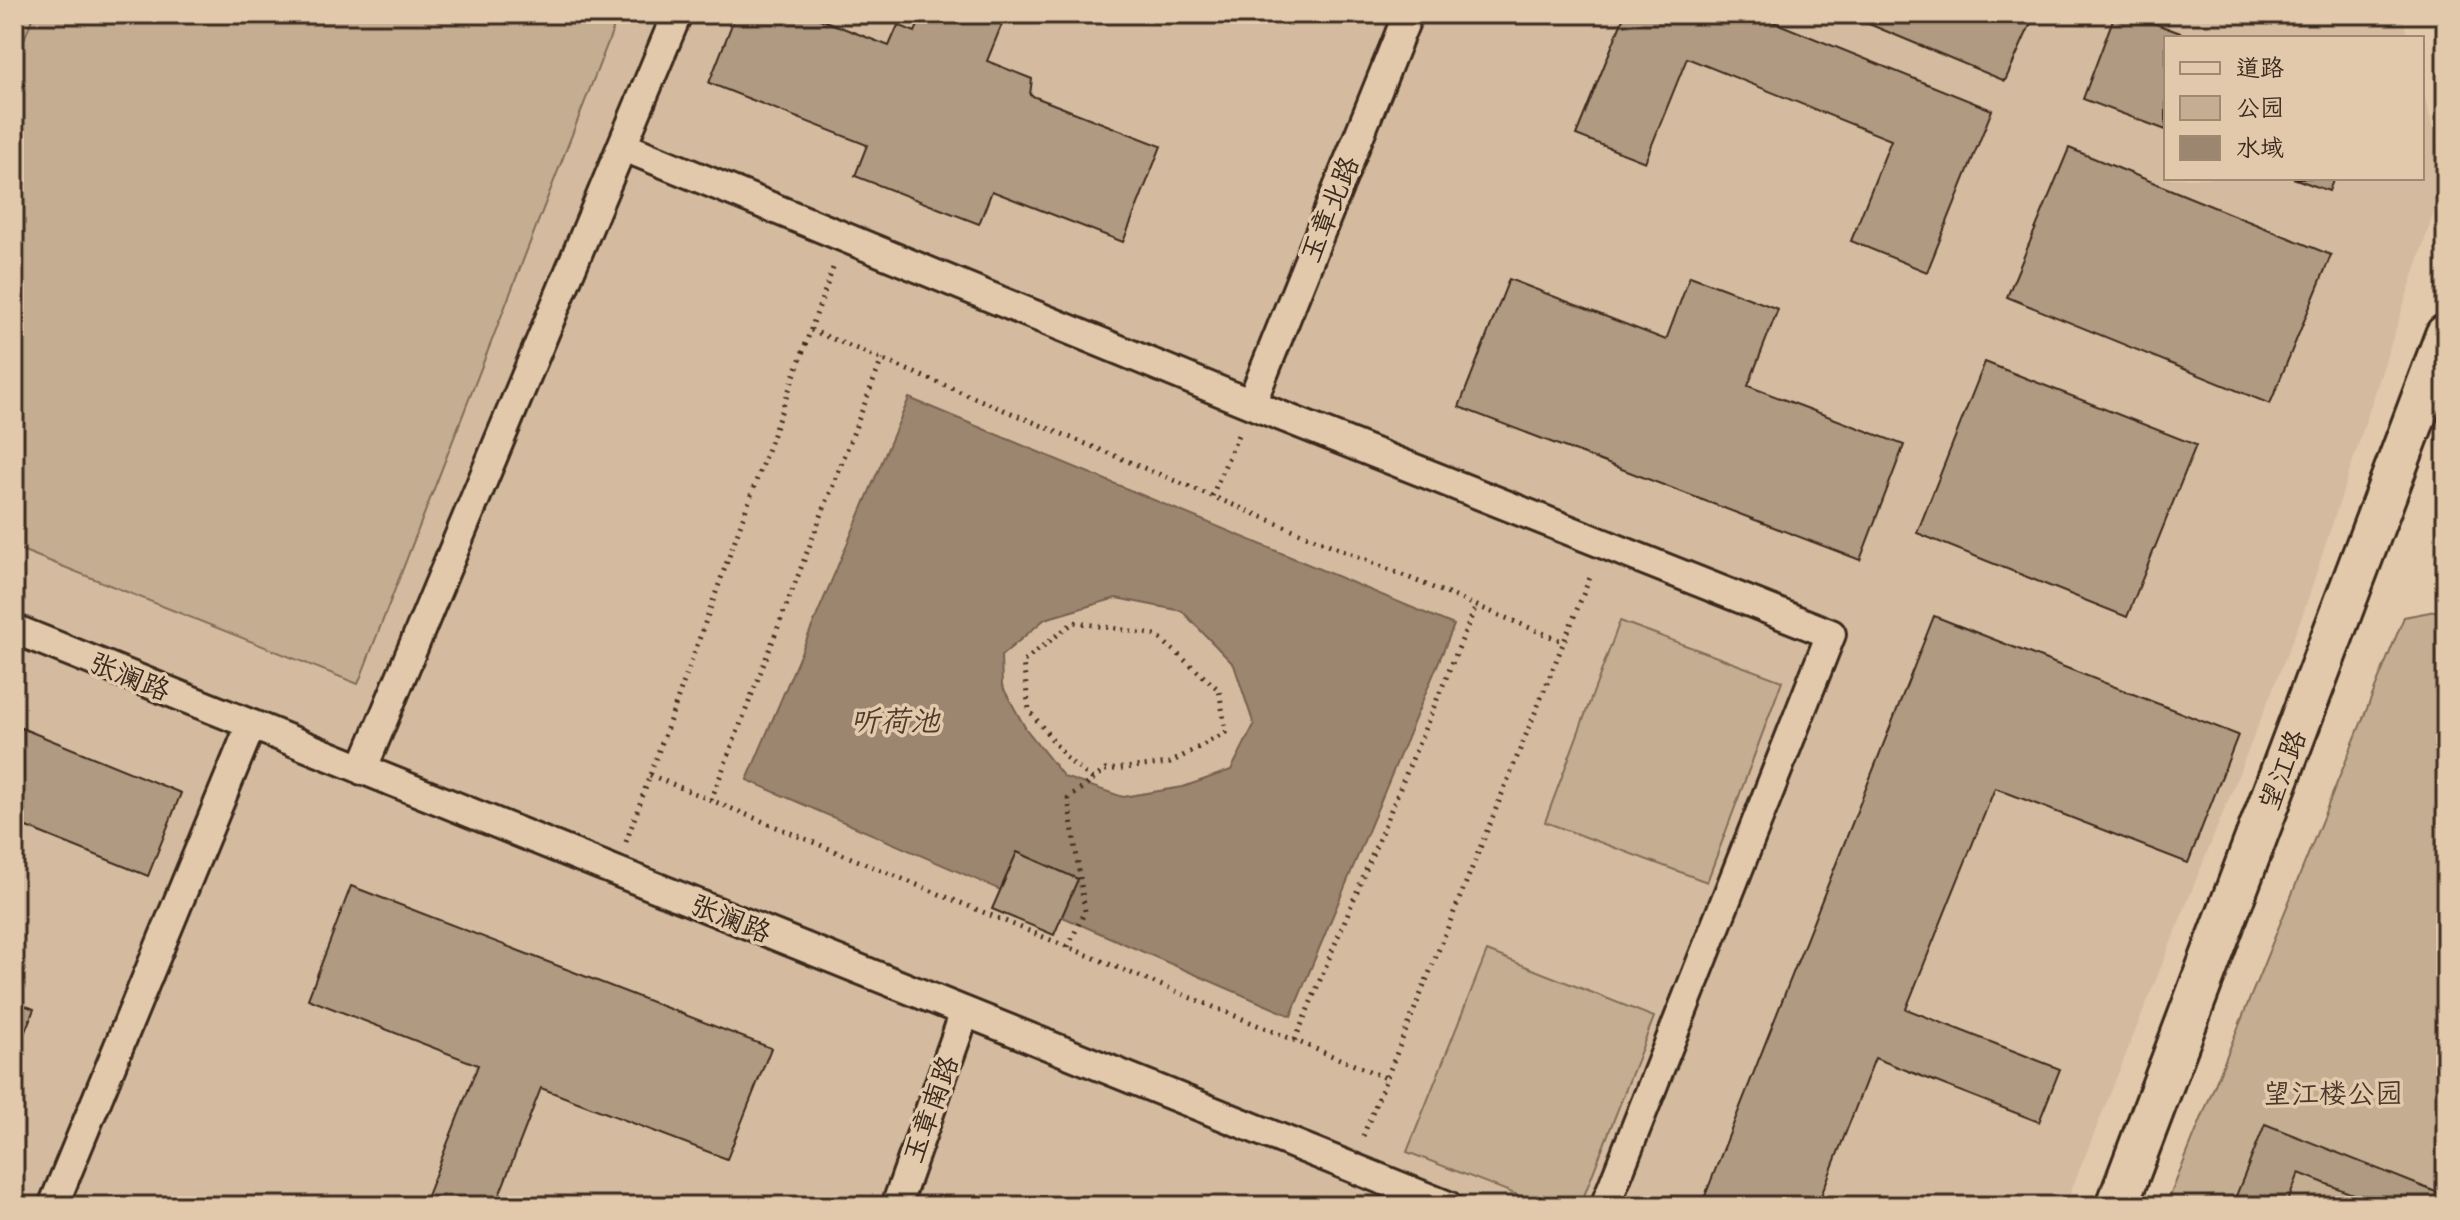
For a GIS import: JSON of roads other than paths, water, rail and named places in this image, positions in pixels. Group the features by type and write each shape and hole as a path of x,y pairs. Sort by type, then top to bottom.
{"street":[{"path":"362,770 677,14"},
{"name":"玉章北路","path":"1251,404 1408,14"},
{"path":"622,146 1251,404 1831,634 1605,1206"},
{"name":"望江路","path":"2117,1206 2446,335"},
{"name":"张澜路","path":"14,629 1448,1206"},
{"path":"53,1206 251,725"},
{"name":"玉章南路","path":"896,1206 965,1012"}],"water":[{"name":"听荷池","path":"909,398 1454,625 1291,1016 747,780","holes":["1116,598 1182,611 1234,665 1254,725 1231,770 1183,787 1123,797 1064,777 1026,729 1002,686 1001,656 1045,619"]}],"park label":[{"name":"望江楼公园","path":"2333,1093"}]}
